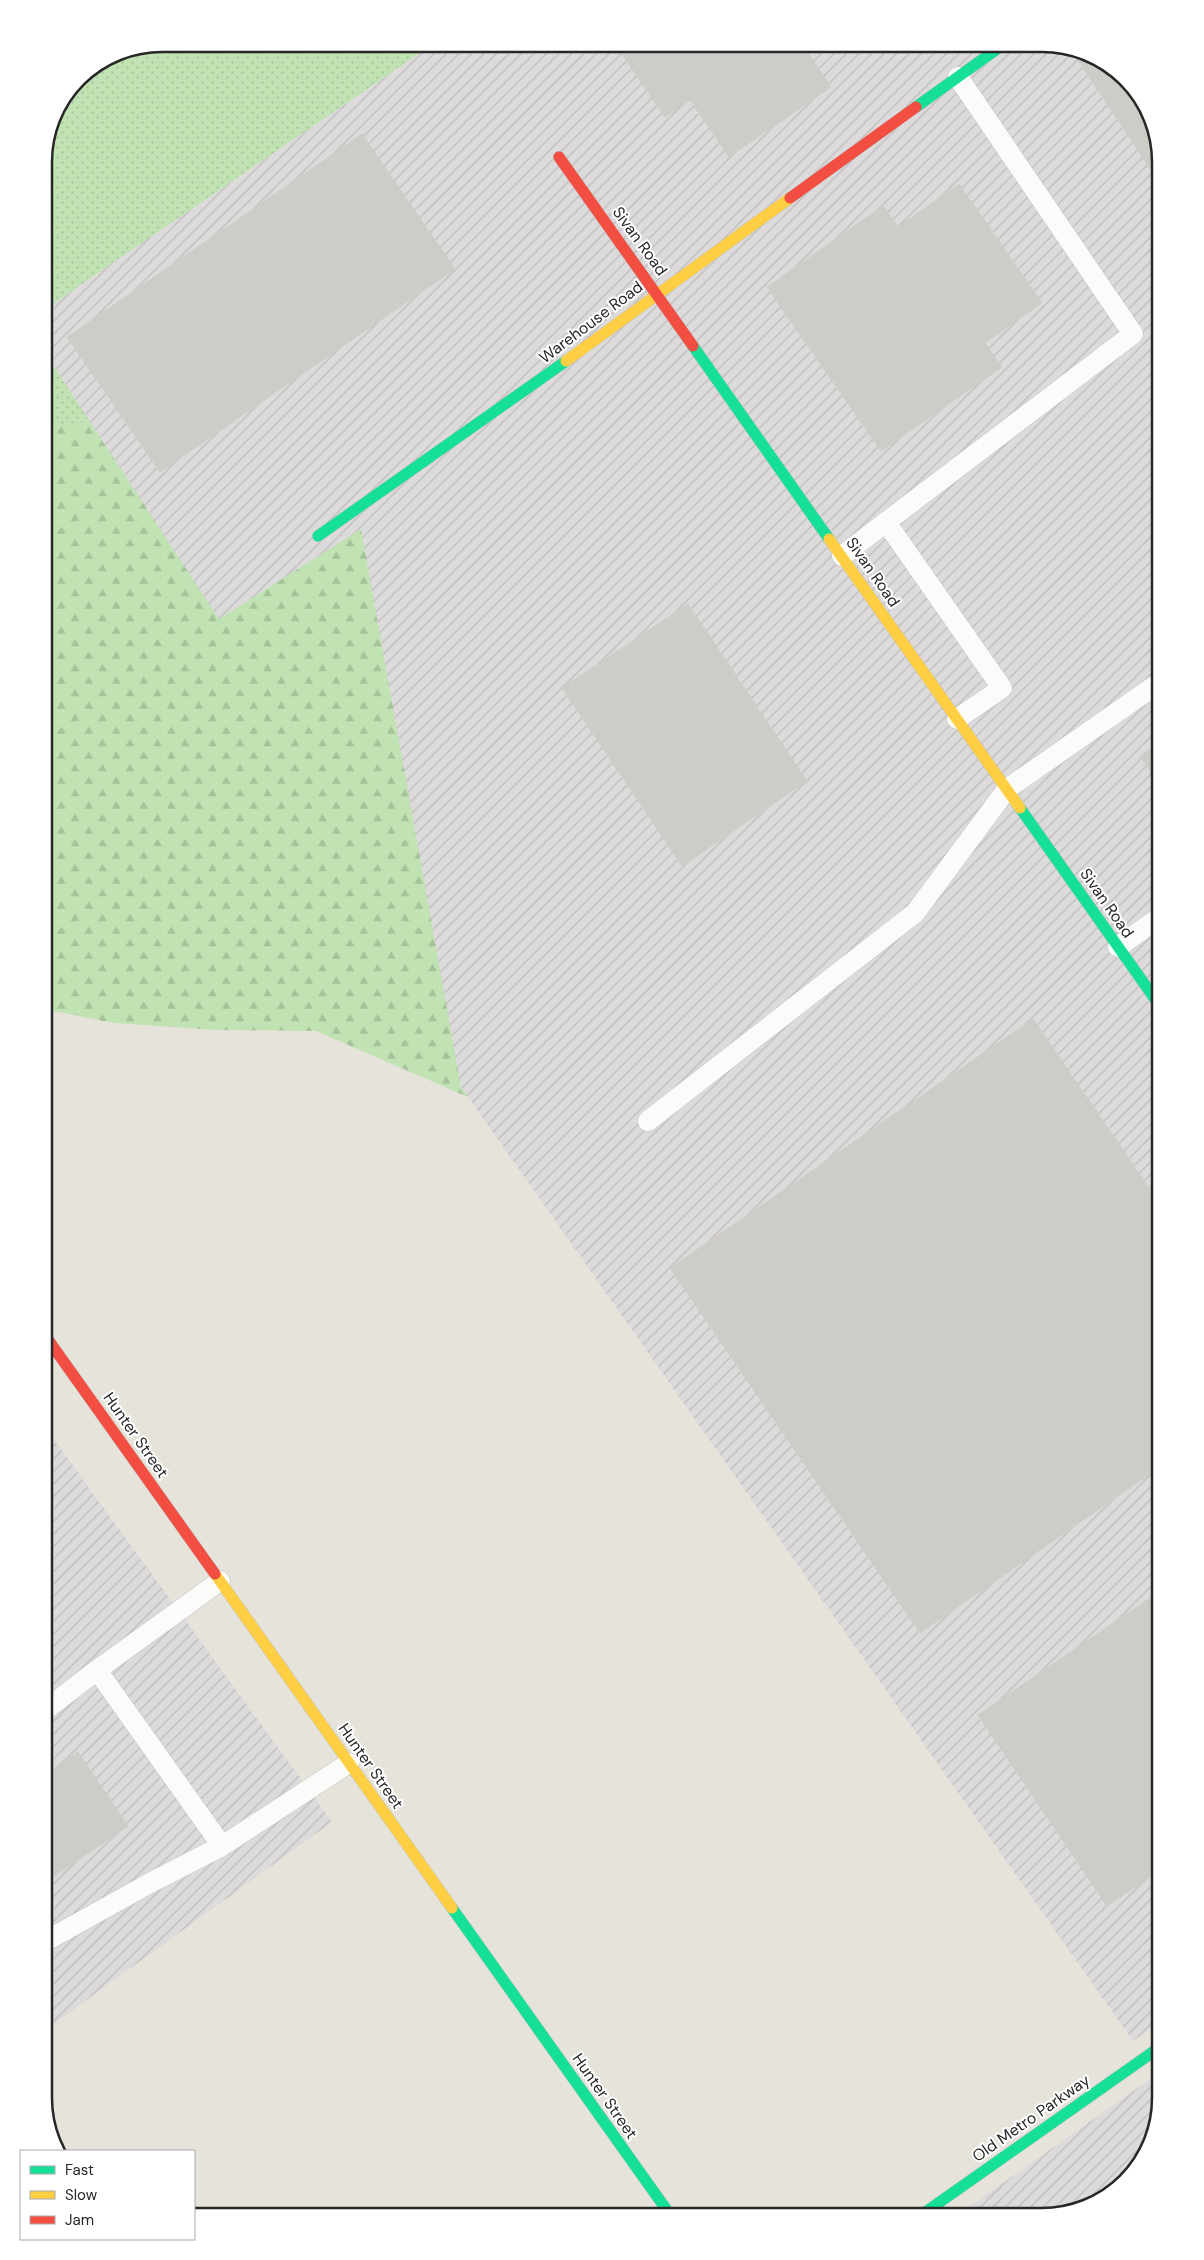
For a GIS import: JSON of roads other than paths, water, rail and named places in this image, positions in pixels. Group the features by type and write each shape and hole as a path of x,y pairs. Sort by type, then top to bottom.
{"street":[{"name":"Warehouse Road","path":"318,536 602,336 657,293 992,53"},
{"name":"Sivan Road","path":"559,157 1152,995"},
{"name":"Hunter Street","path":"52,1346 665,2208"},
{"name":"Old Metro Parkway","path":"932,2208 1152,2053"}],"lane":[{"path":"842,556 1133,334 958,78"},
{"path":"886,522 1002,688 957,719"},
{"path":"648,1121 915,913 1007,789 1152,688"},
{"path":"1118,946 1152,923"},
{"path":"52,1705 97,1670 220,1582"},
{"path":"97,1670 222,1846"},
{"path":"52,1938 150,1883 222,1846 349,1763"}]}
